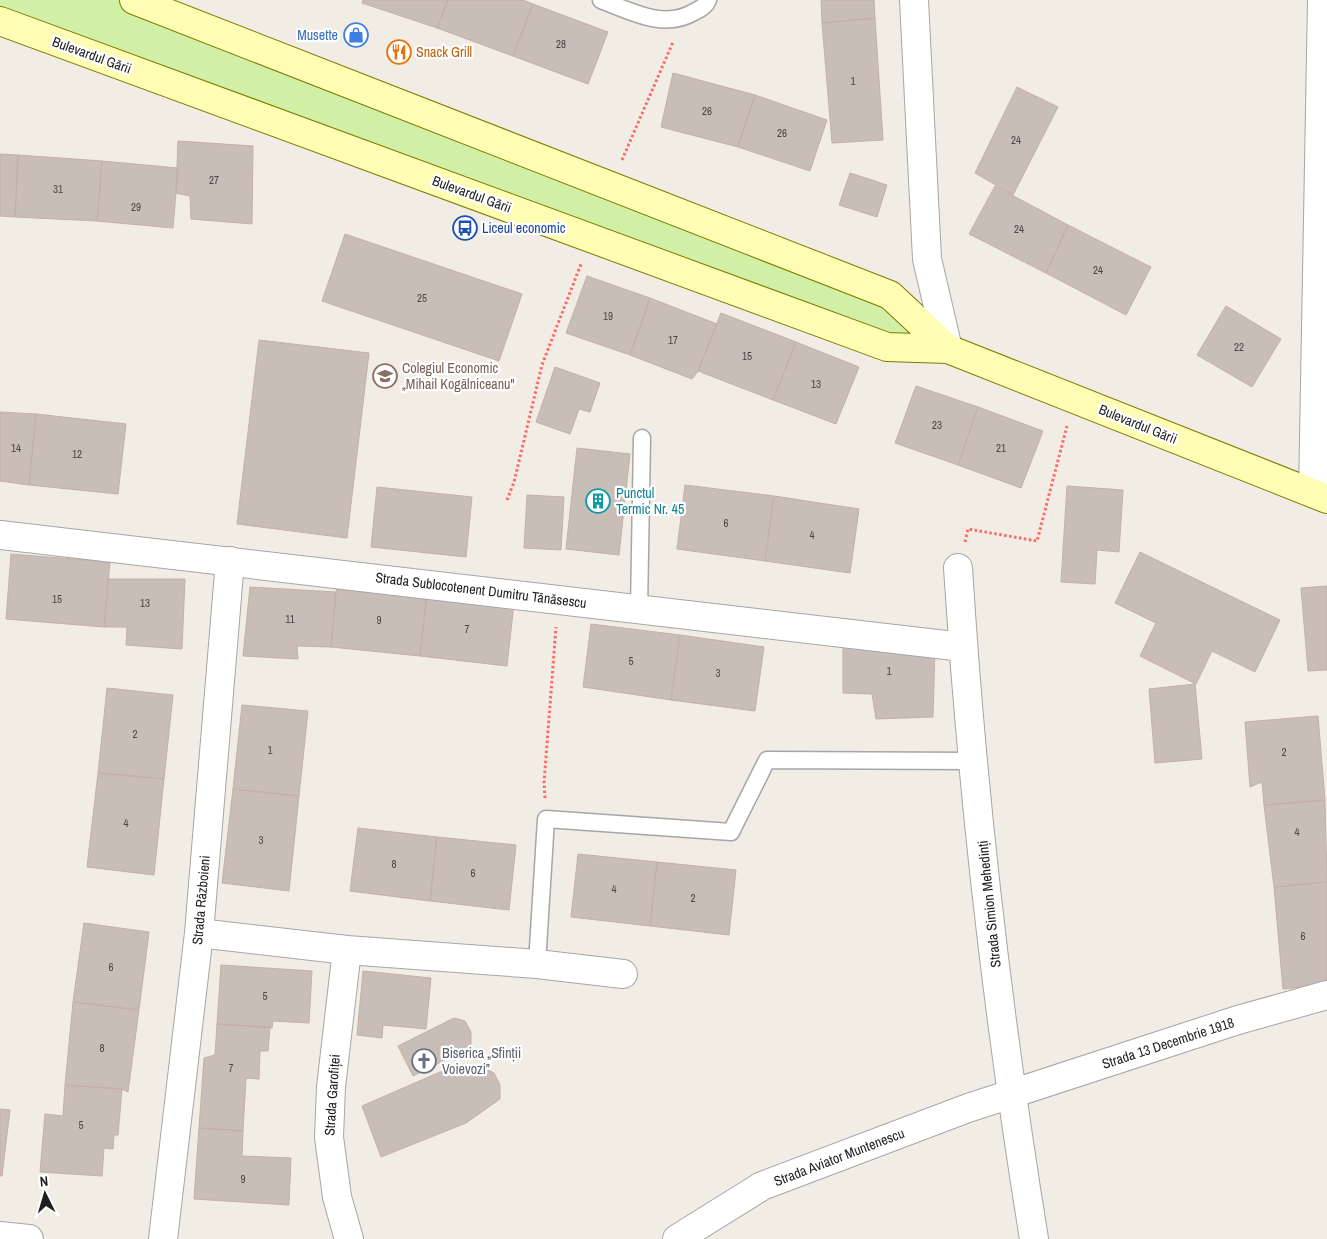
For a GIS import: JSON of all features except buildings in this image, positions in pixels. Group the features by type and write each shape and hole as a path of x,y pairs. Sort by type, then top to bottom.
{"main road":[{"name":"Bulevardul Gării","path":"134,0 890,295 948,349"},
{"name":"Bulevardul Gării","path":"0,21 887,347 948,349 1320,496"}],"street":[{"path":"914,0 927,259 948,349"},
{"path":"1320,496 1322,0"},
{"name":"Strada Sublocotenent Dumitru Tănăsescu","path":"0,535 963,647"},
{"name":"Strada Războieni","path":"163,1239 199,933 230,561"},
{"name":"Strada Simion Mehedinți","path":"958,568 972,761 1010,1094 1034,1239"},
{"path":"199,933 347,950 537,964 623,974"},
{"name":"Strada Garofiței","path":"347,950 331,1087 328,1138 337,1197 349,1239"},
{"name":"Strada 13 Decembrie 1918","path":"1010,1094 1238,1020 1327,995"},
{"name":"Strada Aviator Muntenescu","path":"677,1239 762,1186 1010,1094"},
{"path":"0,1236 29,1239"}],"lane":[{"path":"601,0 652,19 683,18 706,5 708,0"},
{"path":"639,609 642,438"},
{"path":"537,964 546,819 731,832 767,760 972,761"}],"path":[{"path":"611,186 683,18"},
{"path":"507,500 514,482 542,365 591,238"},
{"path":"958,568 968,529 1037,541 1074,399"},
{"path":"546,819 544,783 558,599"}],"green space":[{"path":"0,0 134,0 890,295 948,349 887,347 0,20"}],"place":[{"name":"Musette","path":"356,35"},
{"name":"Snack Grill","path":"399,52"},
{"name":"Liceul economic","path":"465,228"},
{"name":"Colegiul Economic „Mihail Kogălniceanu\"","path":"385,376"},
{"name":"Punctul Termic Nr. 45","path":"598,501"},
{"name":"Biserica „Sfinții Voievozi”","path":"424,1061"}]}
